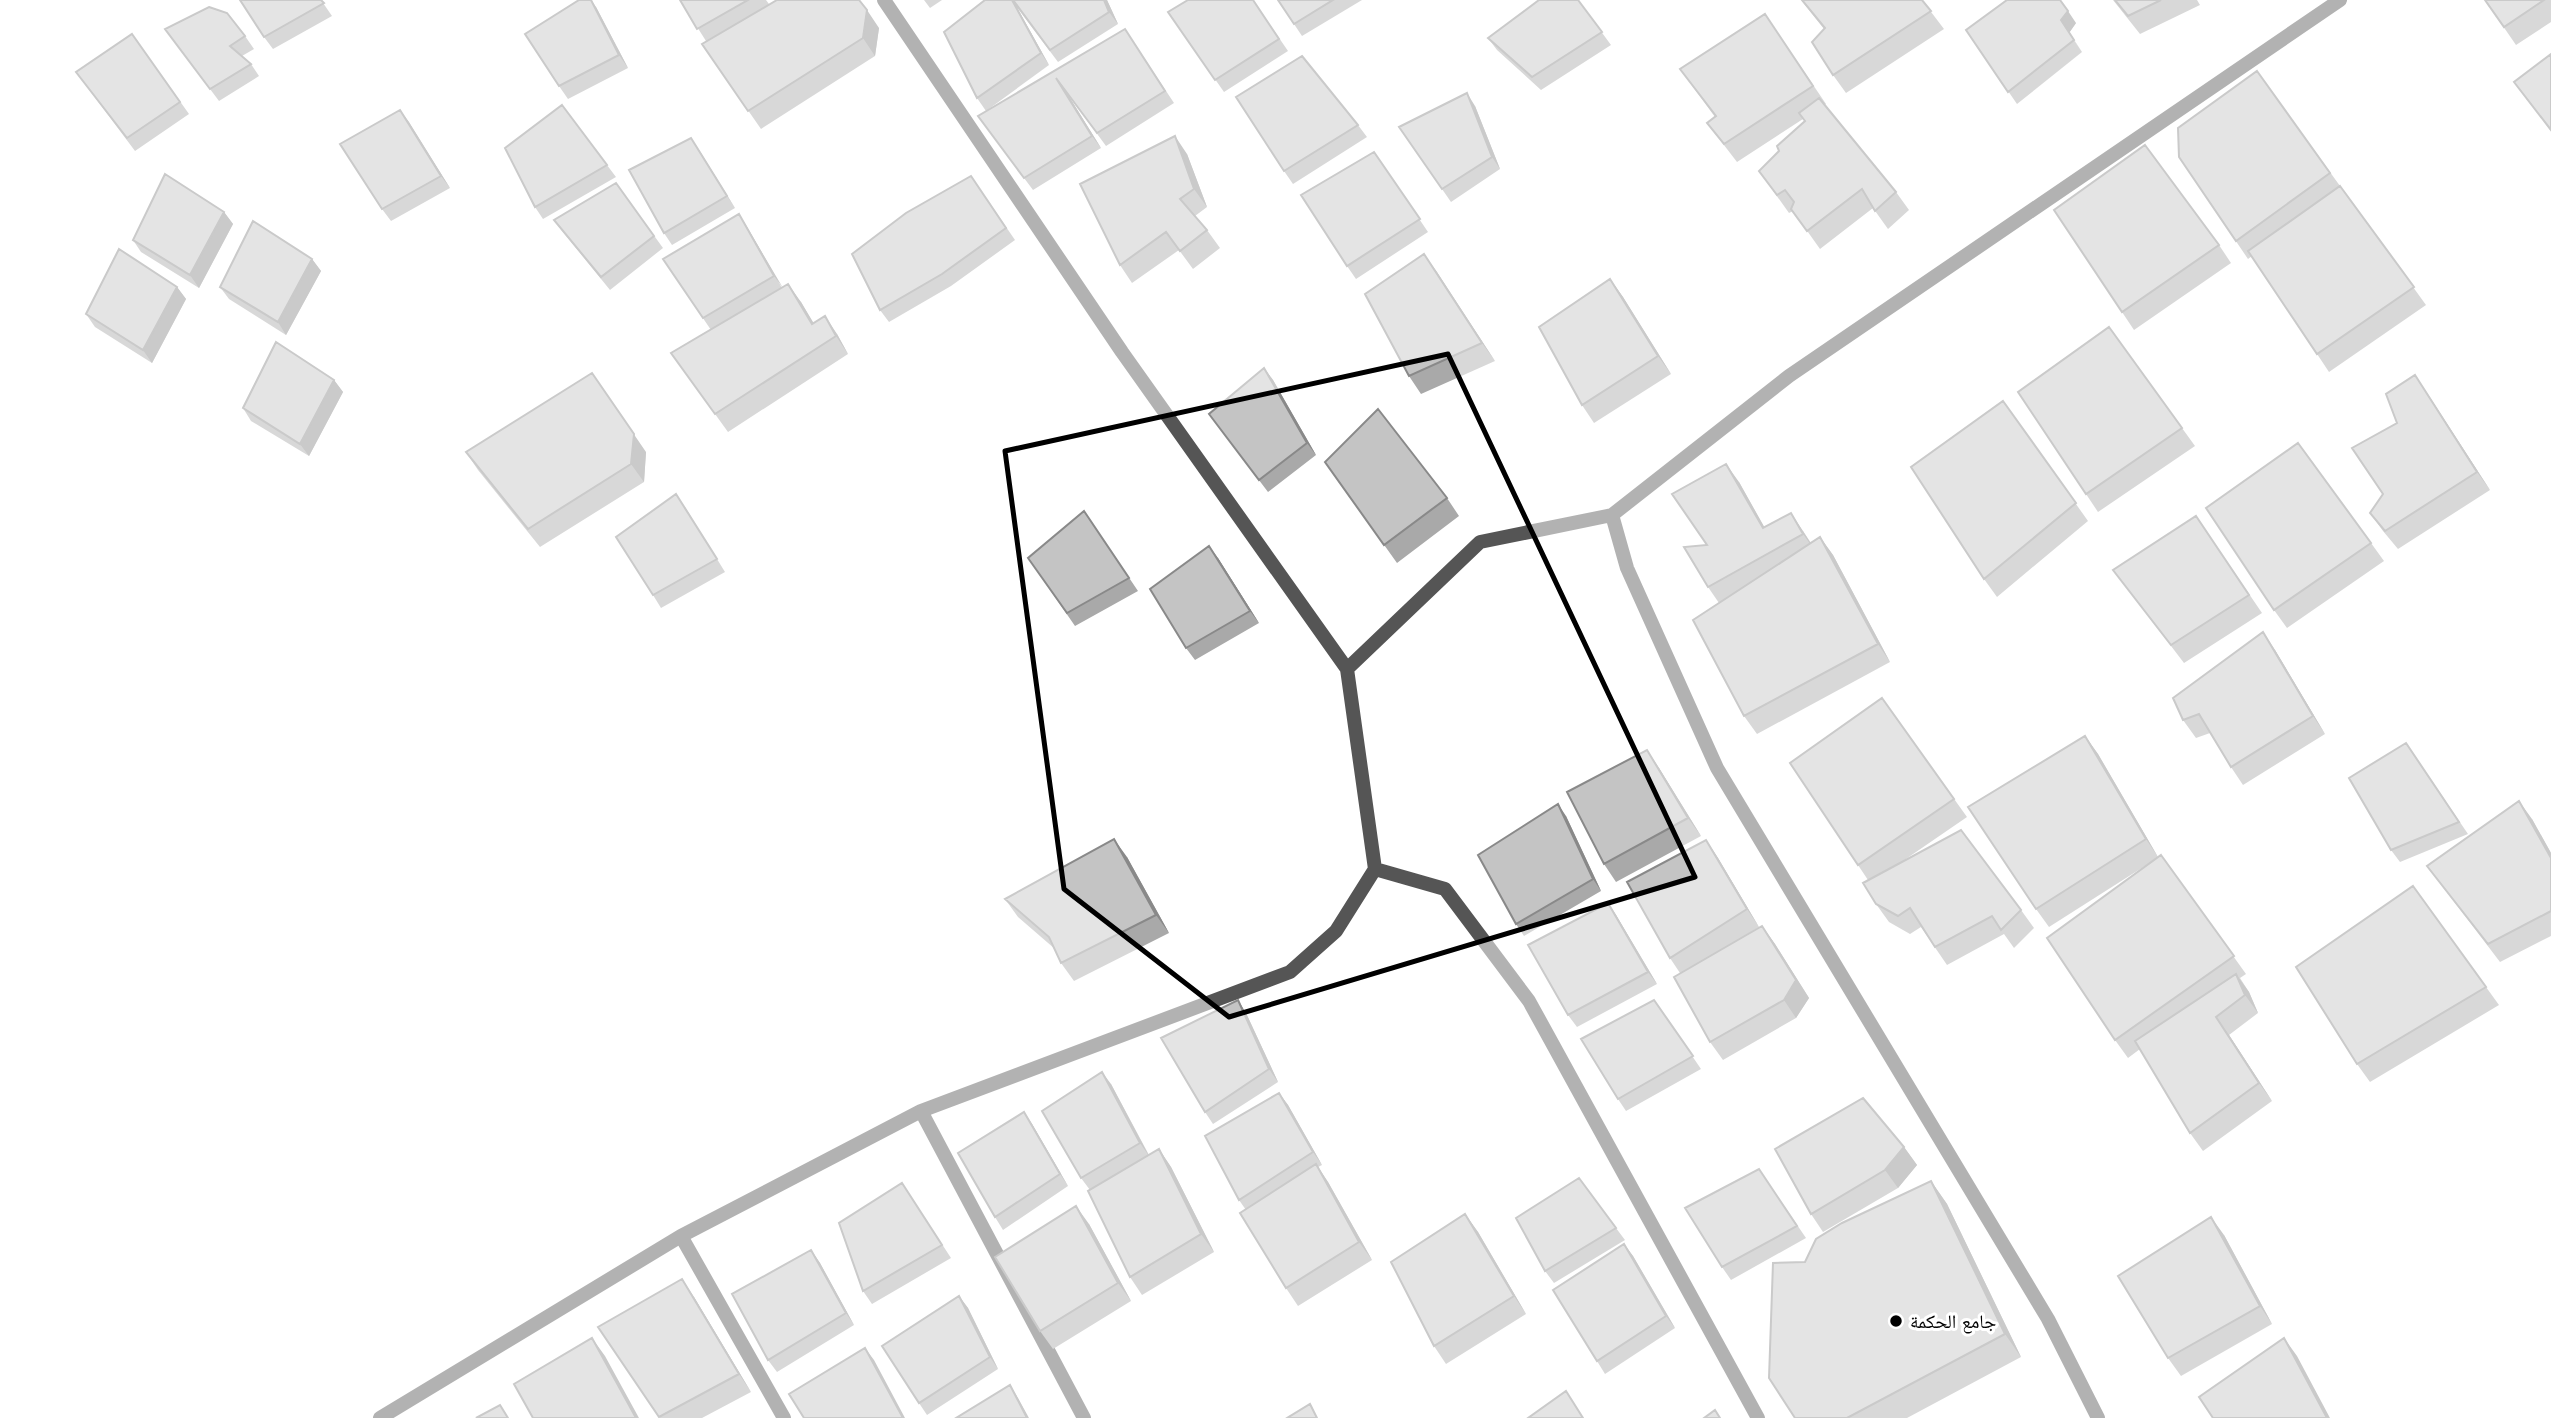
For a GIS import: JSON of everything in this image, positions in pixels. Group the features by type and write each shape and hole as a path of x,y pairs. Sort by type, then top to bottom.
{"street":[{"path":"380,1418 681,1236 921,1111 1290,972 1336,931 1375,869 1347,669 1122,352 884,0"},
{"path":"1347,669 1480,542 1612,515 1789,376 2340,0"},
{"path":"1612,515 1627,568 1717,768 2048,1319 2098,1418"},
{"path":"1375,869 1445,889 1529,1001 1758,1418"},
{"path":"921,1111 1084,1418"},
{"path":"681,1236 784,1418"}],"highlighted area":[{"path":"1448,354 1695,877 1229,1017 1064,889 1005,451"}],"building":[{"path":"240,0 321,0 324,3 264,37"},
{"path":"579,0 591,0 619,55 559,86 525,34"},
{"path":"680,0 748,0 697,29"},
{"path":"777,0 859,0 867,10 863,38 748,111 702,44"},
{"path":"985,0 1012,0 1041,53 977,98 944,32"},
{"path":"1013,0 1104,0 1109,12 1050,50"},
{"path":"1188,0 1253,0 1279,39 1215,80 1168,12"},
{"path":"1278,0 1333,0 1294,24"},
{"path":"1539,0 1578,0 1602,32 1532,77 1488,38"},
{"path":"1802,0 1922,0 1931,11 1833,75 1812,42 1825,28"},
{"path":"2007,0 2060,0 2068,11 2061,20 2074,40 2008,92 1966,30"},
{"path":"2115,0 2161,0 2128,16"},
{"path":"2485,0 2544,0 2504,27"},
{"path":"209,7 227,13 245,36 230,46 251,64 210,89 165,29"},
{"path":"1765,14 1813,86 1724,144 1707,123 1716,116 1680,69"},
{"path":"1125,29 1165,91 1097,133 1056,78 1092,136 1024,178 978,116"},
{"path":"132,34 180,102 127,138 76,72"},
{"path":"2551,54 2551,130 2514,82"},
{"path":"1302,56 1358,125 1284,171 1236,97"},
{"path":"2257,71 2330,173 2236,241 2179,157 2178,128"},
{"path":"1467,93 1492,157 1442,189 1399,127"},
{"path":"1819,98 1896,192 1875,211 1862,189 1807,231 1791,209 1794,202 1785,190 1777,195 1759,171 1779,151 1777,146 1805,121 1799,113"},
{"path":"562,105 607,165 535,207 505,148"},
{"path":"400,110 441,176 382,209 340,144"},
{"path":"1175,136 1194,189 1180,199 1207,230 1180,251 1166,232 1120,265 1080,184"},
{"path":"691,138 727,196 664,233 629,170"},
{"path":"2145,145 2219,245 2122,312 2054,210"},
{"path":"1374,152 1420,219 1347,266 1301,195"},
{"path":"165,174 224,212 190,275 133,240"},
{"path":"971,176 1006,228 942,274 880,310 852,254 906,213"},
{"path":"616,183 654,236 601,277 554,220"},
{"path":"2340,186 2414,287 2317,354 2248,251"},
{"path":"739,214 774,276 703,318 663,259"},
{"path":"253,221 312,259 278,322 220,287"},
{"path":"119,249 177,287 143,350 86,314"},
{"path":"1424,254 1482,343 1409,376 1365,294"},
{"path":"1610,279 1658,356 1582,405 1539,327"},
{"path":"788,284 812,324 825,316 836,336 715,414 671,353"},
{"path":"2109,327 2182,428 2086,494 2018,392"},
{"path":"276,342 334,380 300,444 243,408"},
{"path":"1264,368 1307,443 1259,480 1209,414"},
{"path":"592,373 634,434 631,464 528,529 466,452"},
{"path":"2415,375 2477,472 2385,531 2370,513 2383,494 2352,448 2397,423 2386,394"},
{"path":"2003,401 2076,503 1984,579 1911,467"},
{"path":"1378,409 1447,498 1384,545 1325,462"},
{"path":"2298,443 2371,543 2274,610 2206,508"},
{"path":"1726,464 1763,528 1791,513 1803,534 1708,587 1684,547 1707,545 1672,494"},
{"path":"676,494 717,559 653,595 616,537"},
{"path":"1084,511 1129,578 1067,613 1028,558"},
{"path":"2196,516 2249,595 2171,645 2113,570"},
{"path":"1820,537 1878,644 1744,716 1693,620"},
{"path":"1209,546 1250,611 1186,648 1150,589"},
{"path":"2263,632 2313,716 2231,767 2199,714 2183,720 2173,698"},
{"path":"1882,698 1954,799 1858,865 1790,763"},
{"path":"2085,736 2146,839 2036,909 1968,807"},
{"path":"2406,743 2459,822 2391,850 2349,778"},
{"path":"1647,750 1688,818 1604,864 1567,792"},
{"path":"2519,801 2551,858 2551,911 2488,944 2427,866"},
{"path":"1558,804 1593,879 1516,924 1478,855"},
{"path":"1961,830 2021,910 2001,930 1992,916 1935,947 1910,908 1898,916 1876,904 1863,883"},
{"path":"1114,839 1156,915 1061,963 1049,937 1005,899"},
{"path":"1706,840 1747,909 1670,958 1627,882"},
{"path":"2161,855 2234,956 2115,1040 2047,938"},
{"path":"2413,886 2486,987 2357,1064 2296,967"},
{"path":"1608,903 1648,972 1568,1015 1528,945"},
{"path":"1762,926 1796,980 1784,1000 1710,1042 1674,977"},
{"path":"2236,974 2245,995 2216,1017 2259,1083 2190,1133 2135,1041"},
{"path":"1238,1000 1269,1069 1205,1112 1161,1038"},
{"path":"1654,1000 1693,1056 1618,1099 1581,1039"},
{"path":"1102,1072 1140,1143 1081,1178 1042,1111"},
{"path":"1279,1093 1313,1152 1239,1200 1205,1136"},
{"path":"1863,1098 1904,1147 1885,1170 1811,1214 1775,1149"},
{"path":"1024,1112 1060,1174 995,1217 958,1153"},
{"path":"1159,1149 1201,1234 1130,1277 1088,1191"},
{"path":"1316,1164 1359,1242 1286,1288 1240,1213"},
{"path":"1759,1169 1797,1226 1722,1267 1685,1208"},
{"path":"1579,1178 1616,1228 1545,1271 1516,1218"},
{"name":"جامع الحكمة","path":"1931,1181 2005,1334 1847,1418 1795,1418 1769,1378 1773,1263 1805,1262 1816,1239 1842,1223"},
{"path":"902,1183 942,1245 863,1291 839,1223"},
{"path":"1076,1206 1118,1283 1040,1331 995,1257"},
{"path":"1465,1214 1514,1296 1434,1346 1391,1262"},
{"path":"2211,1217 2260,1306 2168,1358 2118,1276"},
{"path":"1624,1244 1666,1316 1597,1361 1553,1290"},
{"path":"811,1250 846,1313 768,1360 732,1294"},
{"path":"682,1279 739,1374 659,1417 598,1327"},
{"path":"959,1296 990,1357 919,1403 882,1346"},
{"path":"592,1338 636,1418 533,1418 514,1384"},
{"path":"2284,1338 2327,1418 2213,1418 2199,1397"},
{"path":"865,1348 903,1418 804,1418 789,1394"},
{"path":"1010,1385 1027,1418 956,1418"},
{"path":"1566,1391 1583,1418 1528,1418"},
{"path":"1310,1404 1317,1418 1287,1418"},
{"path":"500,1405 508,1418 476,1418"},
{"path":"1715,1410 1720,1418 1704,1418"}],"place":[{"name":"جامع الحكمة","path":"1896,1321"}]}
